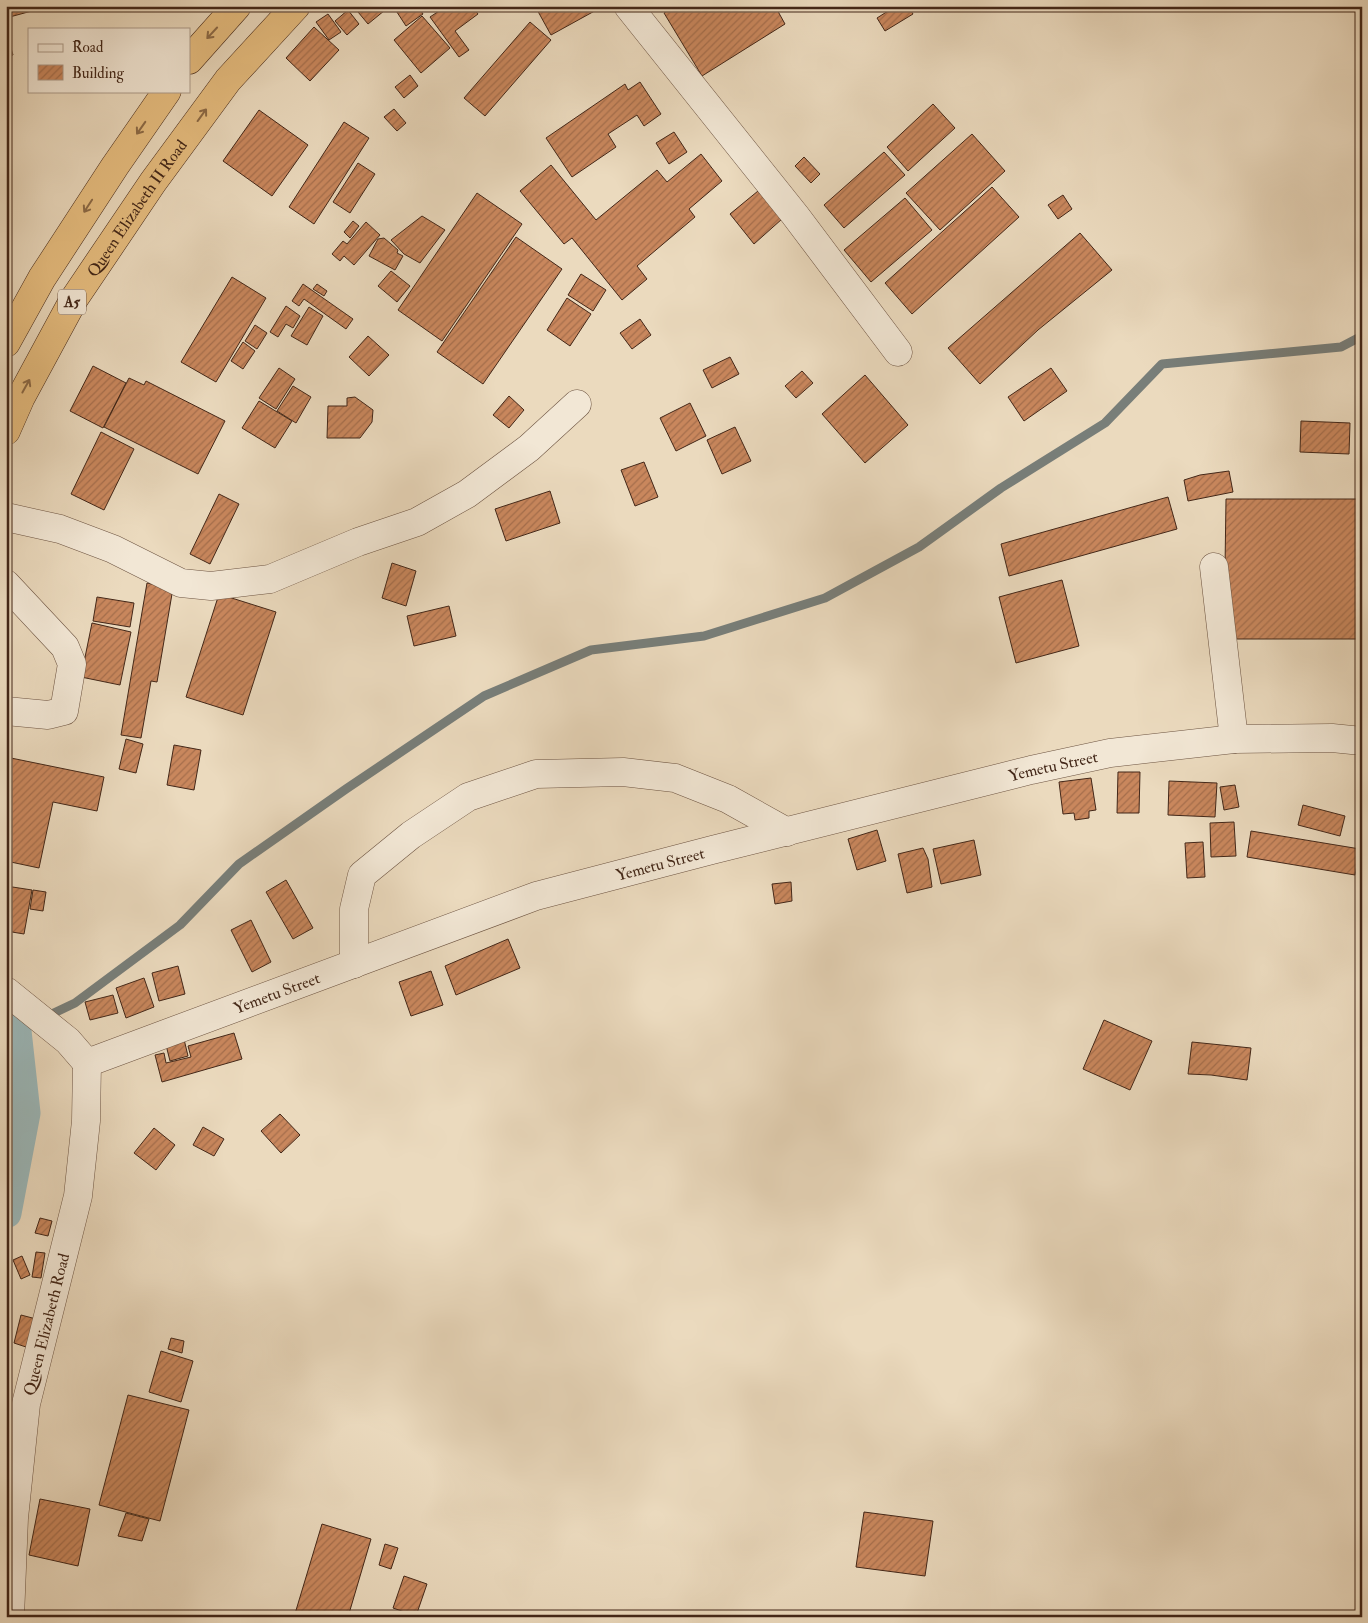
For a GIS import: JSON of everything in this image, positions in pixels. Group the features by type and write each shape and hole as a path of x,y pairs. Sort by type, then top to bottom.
{"highway":[{"path":"190,59 237,6"},
{"name":"Queen Elizabeth II Road","path":"6,431 21,397 74,299 153,182 228,80 296,6"},
{"name":"A5","path":"6,343 42,278 115,166 166,92"}],"street":[{"path":"628,6 795,215 898,352"},
{"path":"6,516 60,529 112,549 181,583 210,586 270,579 358,542 417,522 467,494 529,448 577,404"},
{"path":"1214,567 1234,739"},
{"path":"6,584 65,648 72,664 64,711 48,715 6,711"},
{"name":"Yemetu Street","path":"87,1063 536,896 1031,770 1110,753 1234,739 1332,738 1362,741"},
{"path":"354,964 354,909 362,875 411,835 468,797 536,774 623,772 675,778 728,800 787,832"},
{"path":"6,990 68,1041 87,1063"},
{"name":"Queen Elizabeth Road","path":"10,1617 14,1518 26,1404 78,1196 86,1121 87,1063"}],"building":[{"path":"6,6 50,6 6,18"},
{"path":"353,6 390,6 368,24"},
{"path":"393,6 418,6 423,14 406,26"},
{"path":"440,6 472,6 478,14 455,31 469,50 459,57 430,17 442,9"},
{"path":"535,6 600,6 600,8 551,35"},
{"path":"674,6 775,6 785,24 702,76 664,13"},
{"path":"896,6 908,6 913,14 885,31 877,18"},
{"path":"348,10 359,24 347,35 335,21"},
{"path":"328,14 341,32 329,40 316,22"},
{"path":"422,16 450,48 421,73 394,40"},
{"path":"530,22 551,40 485,116 464,98"},
{"path":"314,27 339,50 310,81 286,58"},
{"path":"6,31 13,55 6,57"},
{"path":"410,75 418,86 404,98 395,87"},
{"path":"640,82 661,114 644,126 637,115 608,134 616,147 572,177 546,138 625,84 628,90"},
{"path":"933,104 955,128 908,171 887,147"},
{"path":"394,109 406,123 397,131 384,117"},
{"path":"259,110 308,145 272,196 223,161"},
{"path":"344,122 369,138 314,224 289,207"},
{"path":"674,132 687,152 669,164 656,143"},
{"path":"972,134 1005,171 940,230 906,193"},
{"path":"884,152 905,175 844,228 824,205"},
{"path":"701,154 722,181 689,209 695,217 637,266 647,279 622,300 572,238 564,244 520,191 551,165 596,220 657,170 667,182"},
{"path":"804,157 820,174 811,183 795,166"},
{"path":"358,163 375,174 350,213 333,202"},
{"path":"992,187 1019,217 912,314 885,283"},
{"path":"758,191 782,219 754,244 730,214"},
{"path":"477,193 522,224 442,341 398,310"},
{"path":"1063,195 1072,209 1058,219 1048,205"},
{"path":"905,198 932,230 871,282 844,250"},
{"path":"422,216 445,230 420,263 404,254 391,240"},
{"path":"353,221 359,226 350,238 344,232"},
{"path":"366,222 380,235 354,265 344,256 340,261 332,254 343,241 347,244"},
{"path":"1080,233 1112,270 1038,330 980,384 948,348"},
{"path":"516,237 562,269 483,384 437,352"},
{"path":"384,238 398,250 397,253 403,256 395,270 369,256 378,239"},
{"path":"391,271 410,286 397,302 378,286"},
{"path":"581,274 606,290 593,311 568,295"},
{"path":"232,277 266,298 216,382 181,362"},
{"path":"303,284 353,319 346,329 304,299 299,306 292,301"},
{"path":"317,284 327,291 324,296 313,289"},
{"path":"567,298 591,314 570,346 547,330"},
{"path":"286,306 300,316 293,328 286,324 278,337 270,332"},
{"path":"309,307 323,316 307,345 291,336"},
{"path":"640,319 651,335 632,349 620,333"},
{"path":"255,325 267,333 257,349 245,341"},
{"path":"368,336 389,355 369,376 349,357"},
{"path":"243,342 255,351 243,369 231,361"},
{"path":"730,357 739,374 712,388 703,370"},
{"path":"93,366 126,383 103,428 70,411"},
{"path":"279,368 295,379 276,409 259,398"},
{"path":"1051,368 1067,391 1024,421 1008,397"},
{"path":"802,371 813,383 796,398 785,386"},
{"path":"865,375 908,425 865,463 822,414"},
{"path":"129,378 144,385 146,381 225,421 198,474 104,427"},
{"path":"293,386 311,397 296,423 277,411"},
{"path":"509,396 524,410 509,428 493,415"},
{"path":"355,397 373,410 372,422 360,438 327,438 328,406 347,406 347,398"},
{"path":"259,401 292,421 275,448 242,428"},
{"path":"690,403 706,436 676,451 660,418"},
{"path":"1301,421 1350,423 1349,454 1300,452"},
{"path":"735,427 751,461 722,474 707,440"},
{"path":"101,432 134,449 104,510 71,494"},
{"path":"644,462 658,497 635,506 621,470"},
{"path":"1229,471 1233,492 1188,501 1184,480 1200,475"},
{"path":"550,491 560,523 506,541 495,509"},
{"path":"219,494 239,504 210,564 190,554"},
{"path":"1168,497 1177,529 1009,576 1001,544"},
{"path":"1226,499 1362,499 1362,639 1224,639"},
{"path":"392,563 416,571 406,606 382,598"},
{"path":"1062,580 1079,646 1016,663 999,597"},
{"path":"147,583 173,588 157,682 151,681 141,738 121,735"},
{"path":"219,594 276,612 243,715 186,697"},
{"path":"97,597 134,603 130,627 93,621"},
{"path":"449,606 456,636 414,646 407,616"},
{"path":"92,623 131,632 120,685 81,677"},
{"path":"126,739 143,744 136,773 119,769"},
{"path":"174,745 201,750 194,790 167,785"},
{"path":"6,757 104,777 97,811 53,802 39,868 6,861"},
{"path":"1118,772 1140,772 1139,813 1117,813"},
{"path":"1091,778 1096,810 1089,811 1089,818 1075,820 1074,813 1063,814 1059,782"},
{"path":"1169,781 1217,783 1215,817 1168,815"},
{"path":"1235,785 1239,807 1224,810 1220,787"},
{"path":"1303,805 1345,816 1340,836 1298,825"},
{"path":"1234,822 1236,856 1211,857 1210,823"},
{"path":"877,830 886,861 857,870 848,839"},
{"path":"1251,831 1360,849 1355,875 1247,857"},
{"path":"974,840 981,875 941,884 933,849"},
{"path":"1203,842 1205,877 1187,878 1185,843"},
{"path":"923,848 928,859 932,887 907,893 898,854"},
{"path":"286,880 313,928 293,939 266,892"},
{"path":"791,882 792,901 775,904 772,884"},
{"path":"6,886 32,890 24,934 6,931"},
{"path":"33,890 46,892 43,911 30,909"},
{"path":"251,920 271,962 252,972 231,930"},
{"path":"508,939 520,968 456,995 445,966"},
{"path":"178,966 185,994 159,1001 152,973"},
{"path":"431,971 443,1005 411,1016 399,982"},
{"path":"144,978 154,1007 126,1018 116,988"},
{"path":"113,995 118,1013 90,1020 85,1002"},
{"path":"1104,1020 1152,1041 1130,1090 1083,1069"},
{"path":"234,1033 242,1059 162,1082 155,1055 164,1053 166,1063 191,1057 188,1046"},
{"path":"183,1035 188,1056 170,1061 165,1041"},
{"path":"1192,1042 1251,1048 1247,1080 1188,1074"},
{"path":"280,1114 300,1135 281,1153 261,1131"},
{"path":"203,1127 224,1139 214,1156 193,1145"},
{"path":"154,1128 175,1145 156,1170 134,1153"},
{"path":"40,1218 52,1221 48,1236 35,1233"},
{"path":"36,1252 45,1253 41,1278 32,1277"},
{"path":"22,1256 30,1275 21,1279 13,1260"},
{"path":"21,1315 40,1320 32,1349 14,1343"},
{"path":"171,1338 184,1341 182,1353 168,1349"},
{"path":"161,1351 193,1361 181,1402 149,1392"},
{"path":"128,1395 189,1410 160,1521 99,1505"},
{"path":"40,1499 90,1509 78,1566 29,1555"},
{"path":"864,1512 933,1521 925,1576 856,1567"},
{"path":"126,1513 149,1519 142,1541 118,1536"},
{"path":"322,1524 371,1539 348,1617 294,1617"},
{"path":"385,1544 398,1548 391,1569 379,1565"},
{"path":"404,1576 427,1584 416,1616 393,1608"}],"waterway":[{"path":"16,1031 75,1003 180,925 239,864 484,696 591,650 704,636 825,598 919,547 1001,488 1105,423 1162,364 1341,347 1362,336"},
{"path":"6,1023 16,1031 25,1113 6,1213"}]}
